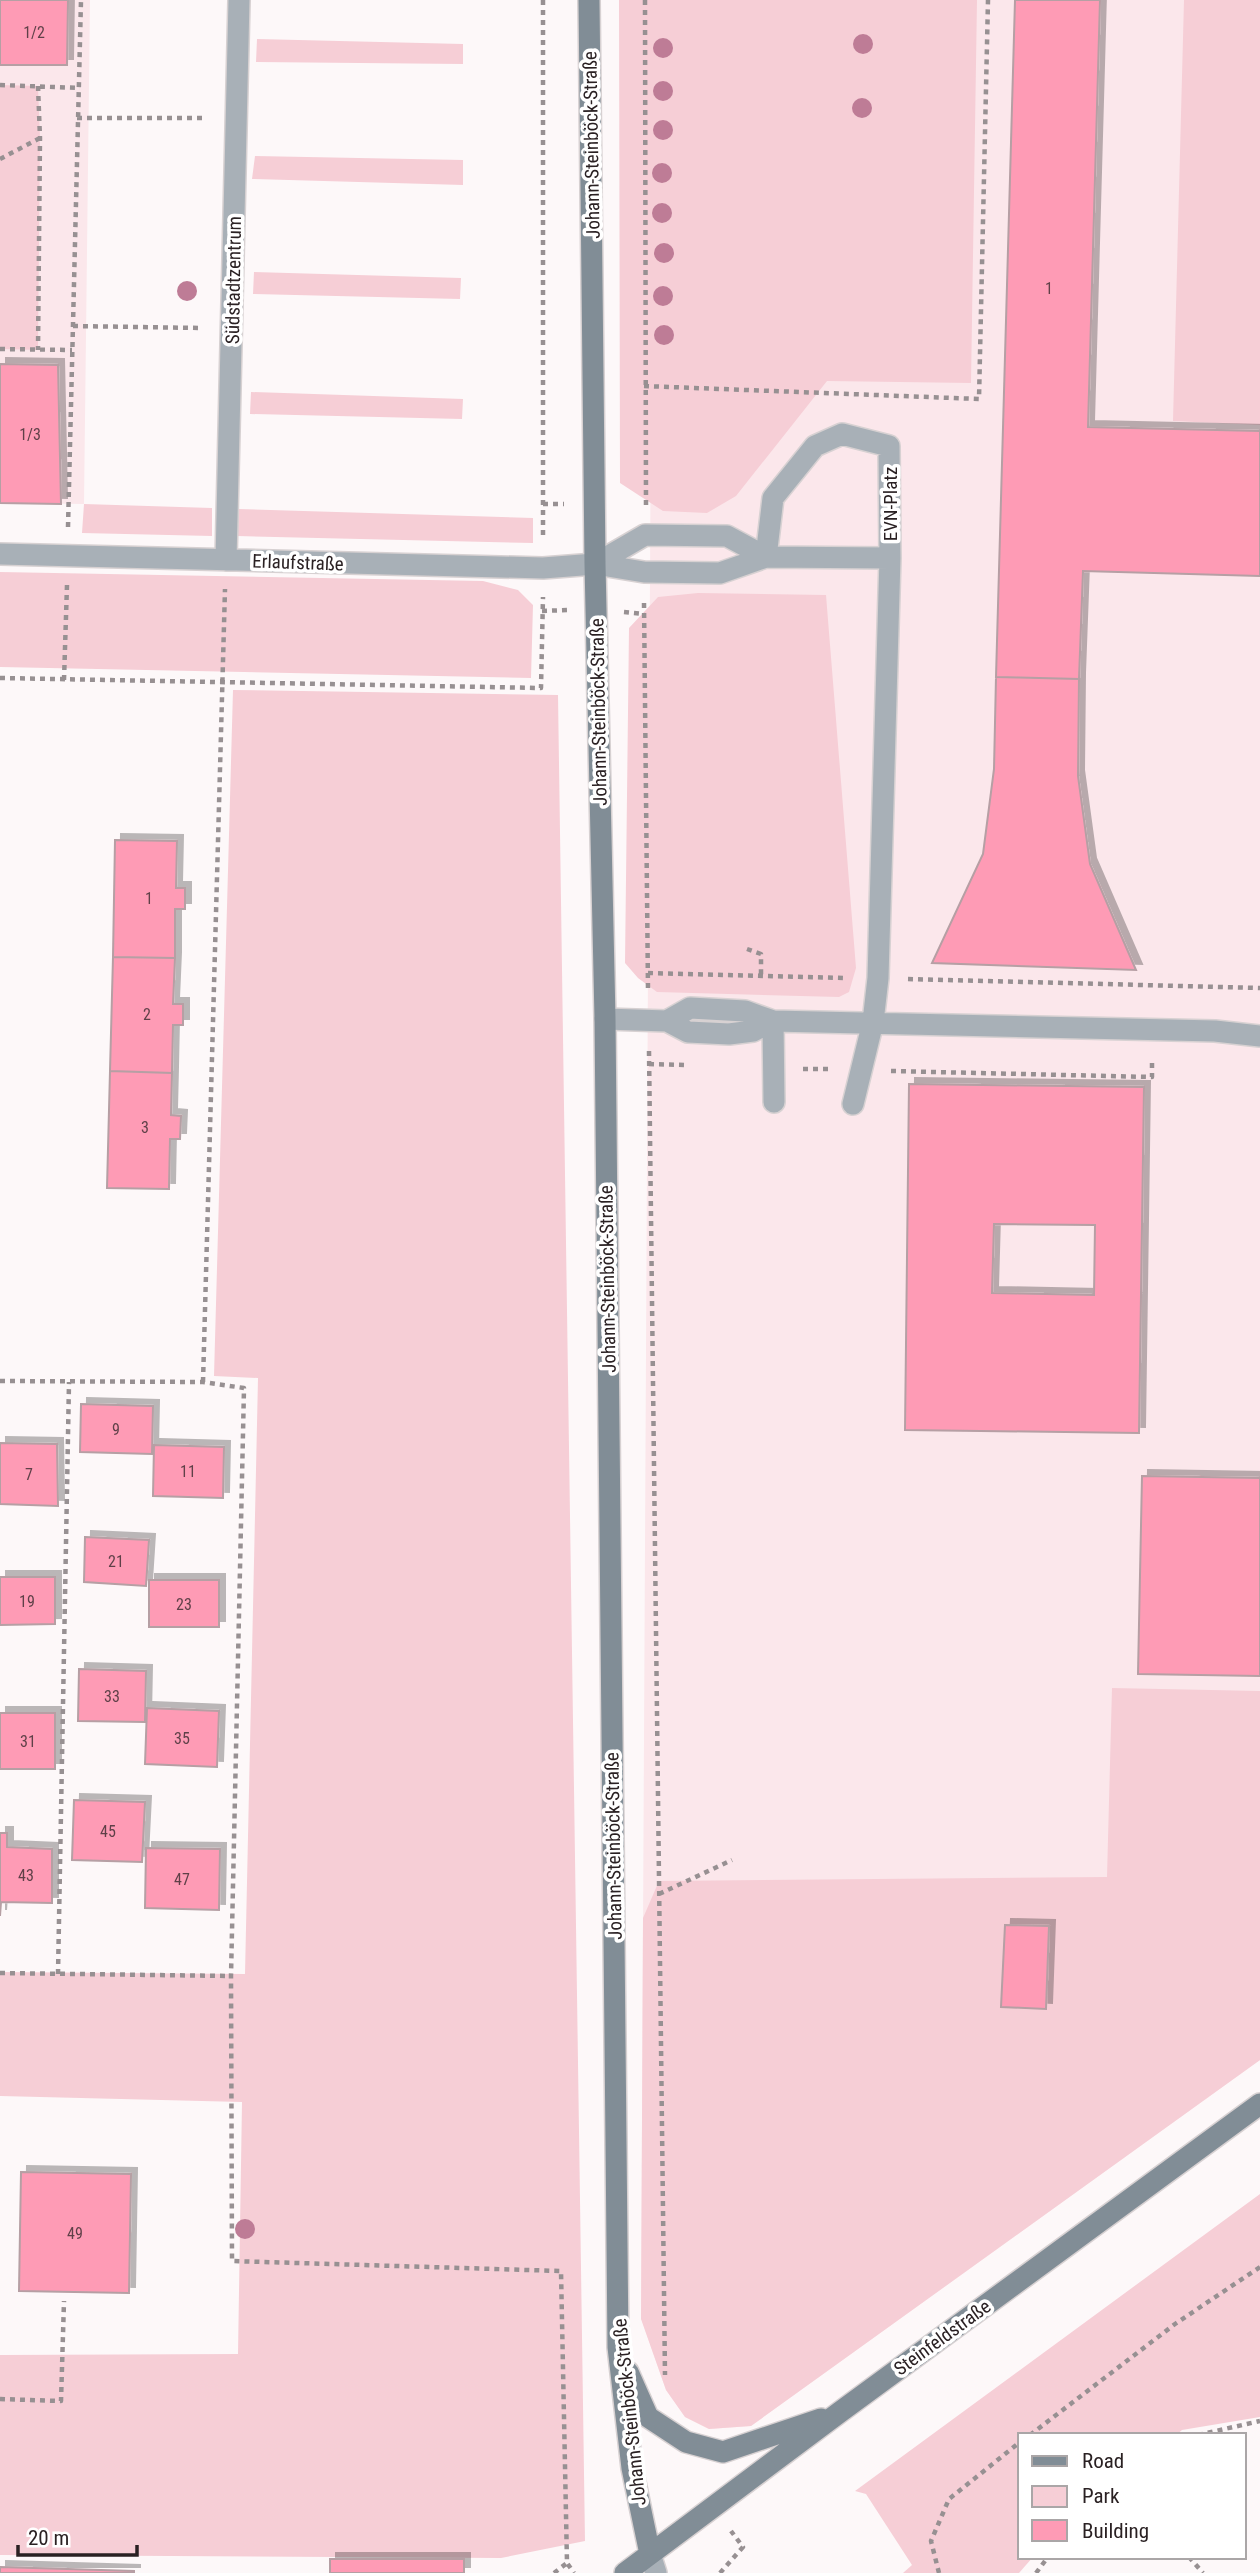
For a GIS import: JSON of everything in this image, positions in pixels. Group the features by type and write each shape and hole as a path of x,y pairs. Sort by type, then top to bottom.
{"street":[{"name":"Südstadtzentrum","path":"226,560 239,0"},
{"name":"Johann-Steinböck-Straße","path":"589,0 605,1019 618,2347 632,2468 640,2517 653,2564"},
{"name":"EVN-Platz","path":"596,564 644,572 720,573 766,556 890,558 889,446 842,434 815,446 772,498 766,556"},
{"path":"596,564 645,536 727,536 766,556"},
{"name":"Erlaufstraße","path":"0,554 543,568 596,564"},
{"path":"853,1104 873,1022 878,978 890,558"},
{"path":"605,1019 657,1021 690,1008 745,1011 772,1021 1214,1031 1260,1036"},
{"path":"772,1021 774,1102"},
{"name":"Steinfeldstraße","path":"625,2573 653,2564 712,2507 1260,2104"},
{"path":"618,2347 648,2417 686,2442 706,2449 723,2452 840,2412"}],"path":[{"path":"64,680 81,0"},
{"path":"0,678 541,688 542,0"},
{"path":"645,0 645,536"},
{"path":"644,386 979,399 988,0"},
{"path":"0,85 80,88"},
{"path":"38,86 38,350"},
{"path":"78,118 207,118 207,132"},
{"path":"0,159 40,138"},
{"path":"73,326 206,328"},
{"path":"0,349 72,350"},
{"path":"203,1382 226,560"},
{"path":"644,572 648,973 657,1021 649,1064 666,2376"},
{"path":"747,949 761,954 761,976"},
{"path":"648,973 1260,988"},
{"path":"649,1064 691,1065"},
{"path":"773,1068 1152,1077"},
{"path":"0,1381 203,1382 244,1388 231,1976 232,2261 561,2271 567,2563 574,2573"},
{"path":"58,1974 69,1382"},
{"path":"659,1894 732,1860"},
{"path":"0,1973 231,1976"},
{"path":"1033,2433 1175,2324 1260,2267"},
{"path":"0,2399 61,2401 64,2301"},
{"path":"1207,2433 1260,2421"},
{"path":"939,2573 932,2541 949,2499 1018,2444"},
{"path":"712,2507 743,2547 720,2573"},
{"path":"1191,2559 1203,2573"},
{"path":"554,2573 567,2563"}],"shaded area":[{"path":"0,0 90,0 84,504 0,503"},
{"path":"653,0 1260,0 1260,2060 751,2426 709,2429 685,2417 666,2390 641,2318"}],"green space":[{"path":"619,0 977,0 971,383 827,381 736,496 707,513 663,511 620,483"},
{"path":"1184,0 1260,0 1260,425 1173,421"},
{"path":"257,39 463,44 463,64 256,62"},
{"path":"0,85 38,86 38,350 0,349"},
{"path":"255,156 463,160 463,185 252,179"},
{"path":"254,272 461,278 460,299 253,294"},
{"path":"251,392 463,399 462,419 250,414"},
{"path":"84,504 212,508 212,536 82,533"},
{"path":"238,509 533,518 533,543 237,536"},
{"path":"0,572 483,581 518,590 533,605 531,678 0,667"},
{"path":"698,593 826,595 856,968 849,992 839,997 657,992 638,978 625,963 629,628 658,597"},
{"path":"233,690 558,695 585,2541 501,2558 0,2555 0,2355 238,2354 242,2102 0,2096 0,1972 245,1974 258,1378 214,1376"},
{"path":"1112,1688 1260,1691 1260,2060 751,2426 709,2429 685,2417 666,2390 641,2319 643,1918 659,1881 1107,1877"},
{"path":"1260,2194 1260,2417 1182,2430 1178,2433 1018,2433 1018,2559 1031,2559 1019,2573 903,2573 912,2565 866,2494 855,2491"}],"building":[{"path":"0,0 68,0 67,65 0,65"},
{"path":"1015,0 1100,0 1088,427 1260,431 1260,576 1083,571 1079,679 996,677"},
{"path":"0,364 58,365 61,504 0,503"},
{"path":"996,677 1079,679 1078,776 1090,864 1136,970 932,963 983,854 994,769"},
{"path":"115,840 177,841 176,888 185,888 185,909 175,909 175,958 113,957"},
{"path":"113,957 175,958 173,1004 183,1004 183,1025 173,1025 172,1073 110,1071"},
{"path":"110,1071 172,1073 171,1115 181,1116 180,1139 170,1139 169,1189 107,1188"},
{"path":"909,1084 1144,1087 1139,1433 905,1430","holes":["994,1224 1095,1225 1094,1295 992,1293"]},
{"path":"81,1404 153,1406 152,1454 80,1452"},
{"path":"0,1443 57,1444 58,1506 0,1504"},
{"path":"154,1445 224,1447 223,1498 153,1496"},
{"path":"1142,1476 1260,1478 1260,1676 1138,1674"},
{"path":"85,1537 149,1540 146,1586 84,1582"},
{"path":"0,1577 55,1577 55,1624 0,1625"},
{"path":"149,1580 219,1580 219,1627 149,1627"},
{"path":"79,1669 146,1671 145,1722 78,1721"},
{"path":"147,1708 219,1711 217,1767 145,1764"},
{"path":"0,1713 55,1713 55,1769 0,1769"},
{"path":"74,1800 145,1802 142,1862 72,1860"},
{"path":"0,1833 7,1833 7,1847 52,1849 52,1903 1,1902 0,1916"},
{"path":"146,1848 220,1849 219,1910 145,1908"},
{"path":"1005,1925 1049,1926 1046,2009 1001,2007"},
{"path":"21,2172 131,2174 129,2293 19,2291"},
{"path":"330,2559 464,2559 464,2573 330,2573"},
{"path":"0,2567 134,2571 134,2573 0,2573"}]}
